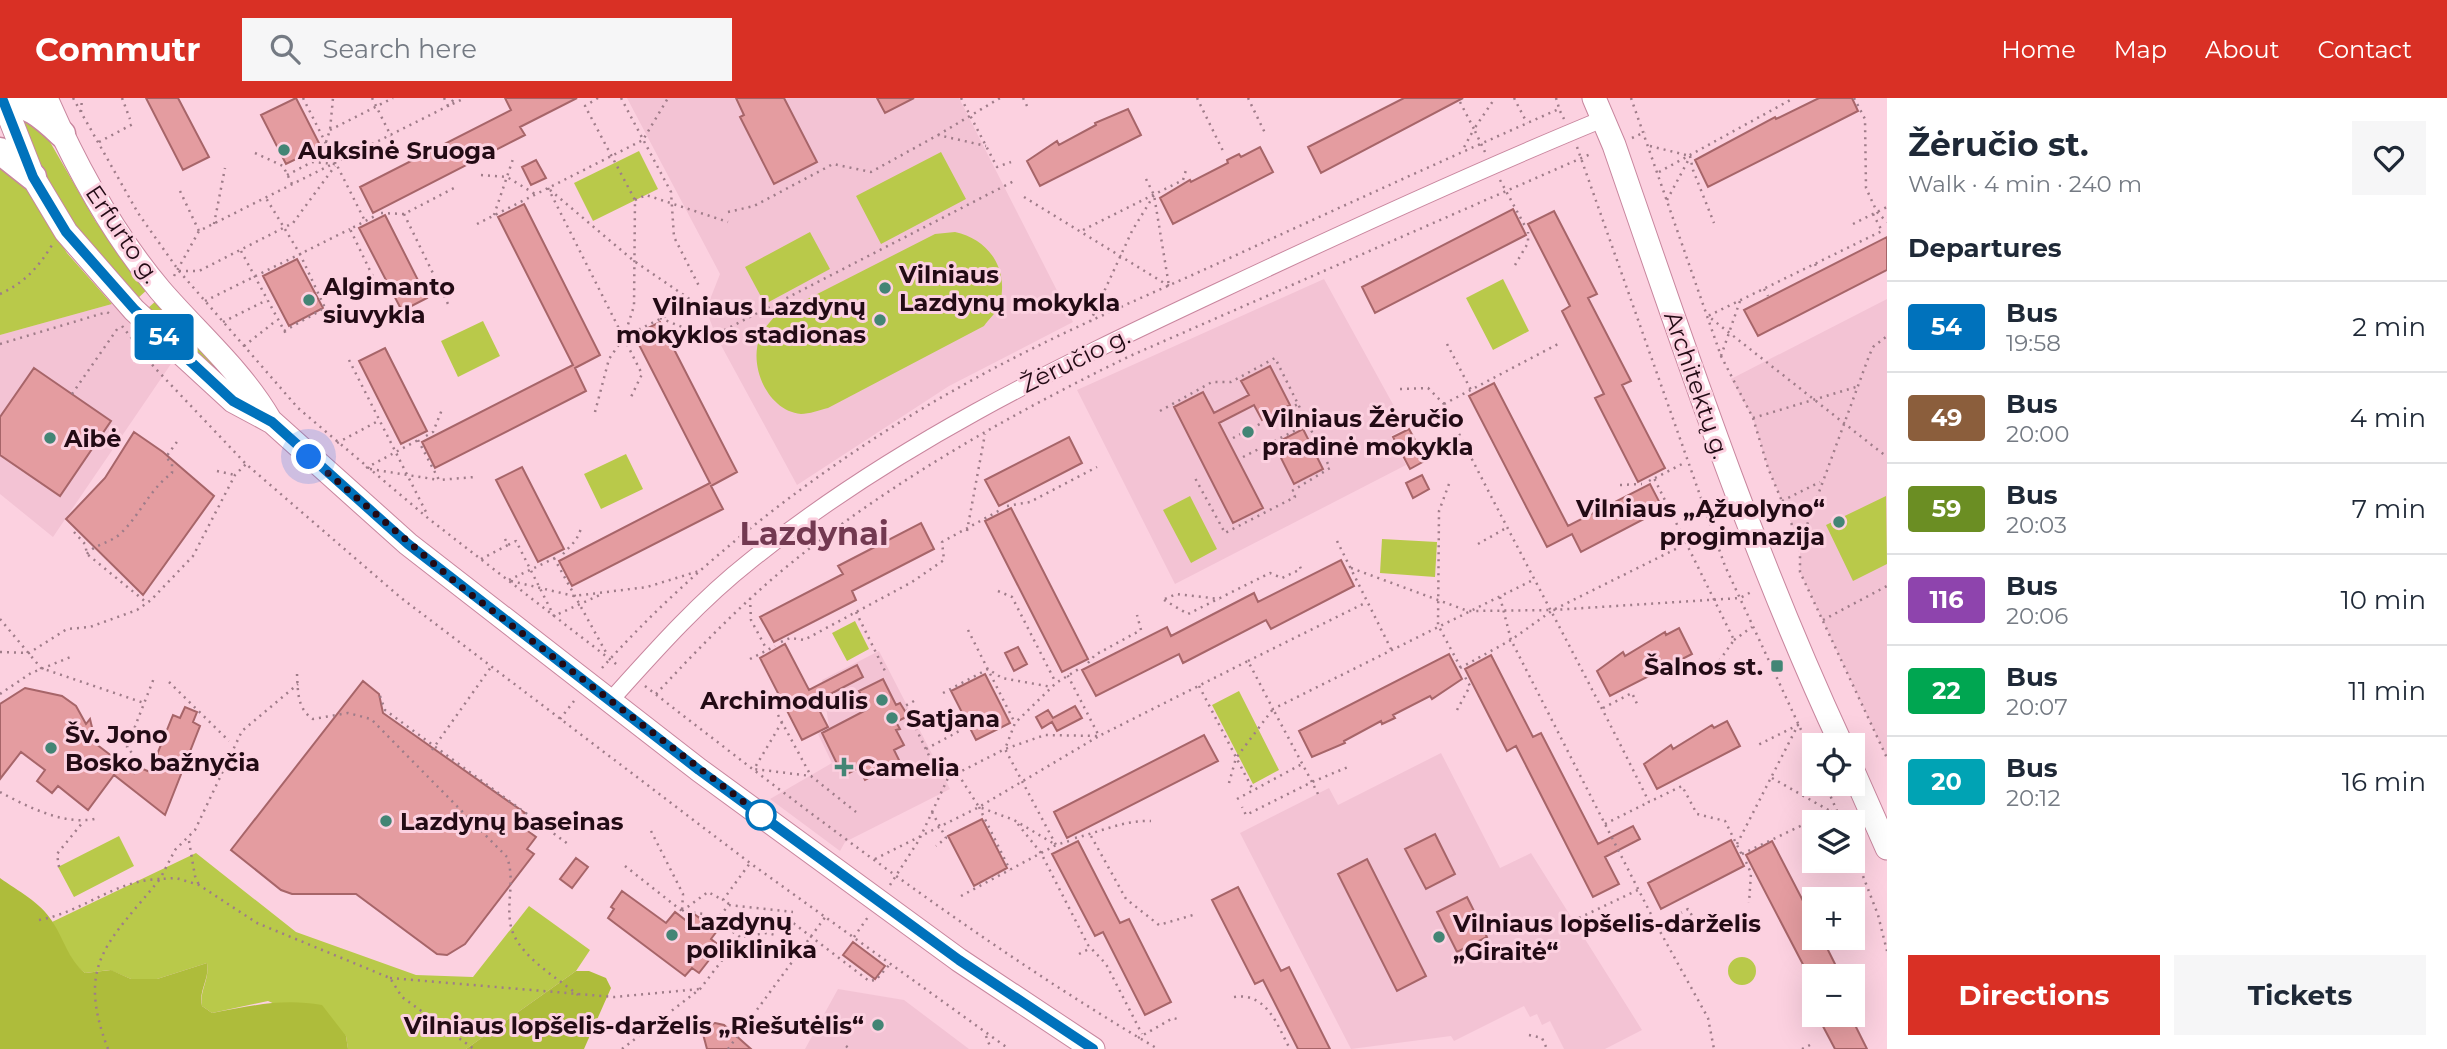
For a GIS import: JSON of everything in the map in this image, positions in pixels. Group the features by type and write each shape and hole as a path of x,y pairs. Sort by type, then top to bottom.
{"main road":[{"path":"2,101 21,104 34,111 62,134"},
{"path":"0,151 33,177"}],"street":[{"name":"Erfurto g.","path":"46,98 62,134 114,225 160,289 228,362 259,400 272,422"},
{"name":"Erfurto g.","path":"2,101 33,177 84,256 135,310 233,401 272,422 408,544 610,701 959,960 1093,1049"},
{"name":"Žėručio g.","path":"610,701 698,607 749,562 919,442 1058,367 1326,240 1571,132 1598,108"},
{"name":"Architektų g.","path":"1598,108 1717,445 1771,584 1836,733"},
{"path":"1864,796 1887,848"}],"path":[{"path":"73,98 138,213 180,271 298,408 337,443 429,519 632,677 875,859 1092,1011 1158,1049"},
{"path":"81,115 82,98"},
{"path":"122,98 130,119"},
{"path":"303,98 365,221"},
{"path":"326,142 333,98"},
{"path":"372,98 391,136"},
{"path":"330,130 393,98"},
{"path":"444,98 449,106"},
{"path":"449,106 455,98"},
{"path":"180,271 200,231 465,98"},
{"path":"595,412 609,359 624,337 634,306 635,200 585,106 598,98"},
{"path":"621,98 671,192 674,237 699,286"},
{"path":"477,223 643,139 668,98"},
{"path":"961,98 997,167 1011,162"},
{"path":"728,212 754,206 833,164 871,172 1000,98"},
{"path":"1023,98 1029,110"},
{"path":"1197,98 1224,153"},
{"path":"1248,98 1265,132"},
{"path":"1461,152 1495,98"},
{"path":"1514,98 1527,123"},
{"path":"1550,98 1556,99 1582,157 1686,462 1740,598 1802,733"},
{"path":"1631,98 1650,146 1721,356 1753,418 1768,468 1800,544"},
{"path":"1659,172 1794,98"},
{"path":"1708,316 1882,231 1866,188 1865,119 1854,98"},
{"path":"1460,102 1525,226"},
{"path":"602,668 702,570 790,498 958,388 1090,322 1559,109"},
{"path":"97,143 133,124"},
{"path":"1632,138 1645,132"},
{"path":"938,135 986,146"},
{"path":"1650,146 1690,156"},
{"path":"255,153 283,166 293,186"},
{"path":"655,694 750,598 791,563 931,464 1058,391 1130,356 1593,153"},
{"path":"1667,200 1690,156"},
{"path":"1690,156 1714,223"},
{"path":"494,215 513,159"},
{"path":"288,175 312,162 336,164"},
{"path":"180,271 199,271 293,223 336,164"},
{"path":"214,224 225,169"},
{"path":"1082,230 1183,180 1186,170"},
{"path":"481,174 507,177 535,194"},
{"path":"1146,179 1154,195 1170,286"},
{"path":"660,318 709,338 1016,180"},
{"path":"381,213 404,214 458,187"},
{"path":"548,188 634,261 694,302 624,337"},
{"path":"548,188 642,374 631,397"},
{"path":"180,191 200,231"},
{"path":"635,200 646,195 728,222"},
{"path":"1090,322 1120,255 1154,195"},
{"path":"1024,197 1170,286"},
{"path":"241,250 285,333 325,308 300,254 282,229 266,198"},
{"path":"1853,224 1887,207"},
{"path":"1875,213 1887,222"},
{"path":"404,214 448,304"},
{"path":"205,301 375,216"},
{"path":"0,294 17,286 39,266 63,227"},
{"path":"349,229 376,283 364,289"},
{"path":"1515,265 1528,243 1528,232"},
{"path":"1864,239 1867,245"},
{"path":"1815,264 1818,270"},
{"path":"1764,289 1768,296"},
{"path":"223,322 267,300"},
{"path":"1721,356 1740,301"},
{"path":"0,344 107,312 121,323 154,367 246,464 400,597 750,863 1009,1049"},
{"path":"1708,316 1887,457"},
{"path":"244,346 278,320"},
{"path":"72,394 121,323"},
{"path":"1887,336 1873,347 1856,387 1800,544 1800,572 1887,758"},
{"path":"1447,344 1471,390"},
{"path":"1444,404 1560,344"},
{"path":"1160,411 1212,382 1231,382 1275,358 1331,468 1292,491 1295,497 1224,533 1195,478"},
{"path":"349,360 429,519"},
{"path":"1753,418 1856,387"},
{"path":"1400,389 1428,388 1444,404 1532,580 1553,610 1649,802"},
{"path":"1233,439 1298,404"},
{"path":"426,436 433,432 443,407"},
{"path":"337,443 380,420"},
{"path":"1243,457 1308,424"},
{"path":"967,531 985,433"},
{"path":"87,554 117,537 129,525 149,493 172,473 173,464 166,457 179,439"},
{"path":"366,468 419,440 439,480"},
{"path":"1649,481 1686,462"},
{"path":"0,652 29,653 67,629 102,623 137,611 194,556 235,475 246,464"},
{"path":"1007,506 1030,502 1097,467"},
{"path":"366,468 439,480 475,477"},
{"path":"217,471 235,475"},
{"path":"1654,478 1734,640"},
{"path":"1782,501 1822,481"},
{"path":"1449,484 1439,511 1438,625 1461,669 1511,640 1553,610 1713,530"},
{"path":"1620,485 1642,484"},
{"path":"781,642 790,638 804,640 912,582 944,560 942,542 967,531 1002,509"},
{"path":"563,554 576,540 581,528"},
{"path":"1478,544 1506,528"},
{"path":"74,532 85,544 87,554 147,603"},
{"path":"505,539 508,545"},
{"path":"481,559 516,541 554,616"},
{"path":"1337,541 1391,649"},
{"path":"509,580 556,558 609,659"},
{"path":"1220,599 1176,594 1164,600 1188,614 1220,599 1270,573 1282,578 1301,569 1298,562"},
{"path":"1351,568 1468,611 1553,610 1715,600 1740,598 1753,591"},
{"path":"509,580 574,596 647,587 702,570"},
{"path":"1789,576 1800,572"},
{"path":"1229,783 1236,758 1273,709 1532,580"},
{"path":"1823,620 1887,586"},
{"path":"998,591 1012,597 1054,685"},
{"path":"554,616 604,592"},
{"path":"1500,597 1511,640 1638,890 1708,1018 1714,1049"},
{"path":"750,598 751,620 767,650"},
{"path":"875,859 941,828 1099,736 1367,602"},
{"path":"856,612 886,673"},
{"path":"1088,663 1095,655 1141,630 1137,615"},
{"path":"0,618 41,668 144,704"},
{"path":"1717,664 1734,640 1753,627"},
{"path":"968,631 1015,723"},
{"path":"750,659 775,646"},
{"path":"0,694 41,668 74,656"},
{"path":"1248,661 1318,794"},
{"path":"433,748 491,667"},
{"path":"1056,845 1005,749 1015,723 1067,674 1082,667"},
{"path":"988,669 1002,678 1054,685"},
{"path":"943,693 988,669"},
{"path":"298,674 304,714 313,719 348,713 371,719 507,857 513,874 509,920 513,939 578,995"},
{"path":"1067,674 1099,736"},
{"path":"1457,710 1470,686 1465,677"},
{"path":"136,758 127,747 154,678"},
{"path":"169,682 229,741"},
{"path":"108,1049 95,1016 93,979 104,946 160,879 164,866 175,850 188,840 242,731 298,684"},
{"path":"1199,686 1252,788"},
{"path":"1603,708 1632,694 1638,706"},
{"path":"380,696 385,710 433,748 568,844"},
{"path":"560,719 574,701"},
{"path":"914,701 905,706 936,770 948,778"},
{"path":"778,715 811,776 856,811"},
{"path":"754,769 782,722"},
{"path":"1758,745 1798,725"},
{"path":"1737,844 1798,725"},
{"path":"926,749 961,730"},
{"path":"888,888 919,840 948,778 1005,749 1045,735 1099,736"},
{"path":"1237,799 1252,788 1302,764"},
{"path":"1242,807 1246,815 1348,767"},
{"path":"754,769 811,776"},
{"path":"957,774 979,807 1010,870"},
{"path":"1772,778 1828,810"},
{"path":"1605,824 1682,786 1697,814 1725,821 1742,855 1802,825"},
{"path":"0,792 25,806 83,822 99,818"},
{"path":"1830,796 1836,808 1832,810"},
{"path":"979,807 1014,820 1056,845"},
{"path":"932,812 946,838 936,846"},
{"path":"1014,820 1041,853 1091,948 1106,964 1142,1034"},
{"path":"1074,838 1091,836 1130,820 1151,821"},
{"path":"59,867 57,854 83,822"},
{"path":"651,831 684,894 682,911"},
{"path":"1091,836 1126,899 1159,925 1193,915"},
{"path":"188,840 195,876 200,885"},
{"path":"961,896 1056,845 1069,841"},
{"path":"1746,862 1751,873 1749,903"},
{"path":"723,900 750,863"},
{"path":"625,866 682,911 704,914 740,937 767,933 775,935"},
{"path":"1862,873 1878,915 1887,951"},
{"path":"39,920 74,910 122,884 176,878 200,885 257,923 390,978 614,997 700,989"},
{"path":"1579,918 1638,890"},
{"path":"682,911 708,892 729,905 793,912"},
{"path":"716,920 729,905"},
{"path":"1657,926 1688,909 1696,922"},
{"path":"854,937 869,915"},
{"path":"728,1049 826,916"},
{"path":"788,919 869,981 876,980 890,964"},
{"path":"622,1049 700,989 740,937"},
{"path":"1079,954 1091,948"},
{"path":"390,978 402,997 474,1049"},
{"path":"1234,997 1244,996 1268,1006 1290,1049"},
{"path":"1138,1038 1173,1018 1181,1020"},
{"path":"985,1034 991,1049"},
{"path":"1529,1035 1542,1038 1547,1049"},
{"path":"1802,1049 1810,1045"}],"shaded area":[{"name":"Vilniaus Lazdynų mokykla","path":"627,98 959,98 1073,322 949,386 797,485 716,336 708,315 709,302 720,274"},
{"name":"Vilniaus Žėručio pradinė mokykla","path":"1324,279 1406,428 1391,436 1406,465 1175,584 1077,390"},
{"name":"Vilniaus „Ąžuolyno“ progimnazija","path":"1887,299 1887,758 1800,572 1800,544 1768,468 1753,418 1731,379"},
{"path":"112,304 175,358 53,537 0,494 0,335"},
{"path":"879,651 950,789 845,842 840,851 770,799 832,763 818,734 829,727 822,680"},
{"name":"Vilniaus lopšelis-darželis „Giraitė“","path":"1441,753 1500,868 1531,853 1642,1030 1605,1049 1564,1049 1550,1021 1542,1025 1537,1014 1530,1017 1524,1006 1454,1041 1451,1036 1351,1049 1240,833 1329,788 1338,805"},
{"name":"Vilniaus lopšelis-darželis „Riešutėlis“","path":"838,989 904,1000 969,1049 805,1049"}],"green space":[{"path":"19,115 42,128 96,222 149,288 137,299 73,223 40,168"},
{"path":"639,151 658,189 593,221 574,183"},
{"path":"941,152 966,199 881,244 856,196"},
{"path":"0,164 26,185 67,253 112,304 0,335"},
{"path":"810,232 830,269 765,304 745,267"},
{"name":"Vilniaus Lazdynų mokyklos stadionas","path":"955,232 986,248 998,267 1002,290 1000,303 984,326 828,408 801,414 789,411 770,396 759,373 757,349 763,331 776,315 935,234"},
{"path":"1503,279 1529,331 1493,350 1466,298"},
{"path":"158,299 263,413 147,309"},
{"path":"483,321 500,356 458,377 441,341"},
{"path":"626,454 643,489 601,509 584,474"},
{"path":"1190,496 1217,549 1191,563 1163,510"},
{"path":"1886,496 1887,564 1853,581 1826,525"},
{"path":"1382,539 1437,542 1435,577 1380,573"},
{"path":"855,621 869,649 847,661 832,633"},
{"path":"1239,691 1279,770 1253,784 1212,705"},
{"path":"119,836 134,866 74,897 58,867"},
{"path":"196,853 296,932 416,975 473,977 529,906 590,950 576,971 466,1049 348,1049 346,1036 268,1001 212,1013 202,1006 207,963 157,979 131,979 110,970 85,973 74,964 52,922"},
{"path":"0,878 47,914 70,955 85,973 111,970 131,979 157,979 207,963 201,1001 202,1006 212,1013 280,1003 322,1005 346,1036 348,1049 0,1049"},
{"path":"1742,957 1752,961 1756,971 1752,981 1742,985 1732,981 1728,971 1732,961"},
{"path":"576,971 589,971 606,978 611,988 584,1049 466,1049"}],"building":[{"path":"146,98 178,98 209,157 183,170"},
{"path":"296,98 321,147 286,164 261,115"},
{"path":"505,98 577,98 520,127 525,135 373,213 360,187 511,110"},
{"path":"736,98 784,98 817,162 774,184 740,117 744,115"},
{"path":"877,98 914,98 885,113"},
{"path":"1404,98 1463,98 1321,173 1308,147"},
{"path":"1819,98 1852,98 1858,111 1708,187 1695,160 1775,117 1776,119"},
{"path":"1128,109 1141,135 1040,186 1027,161 1057,141 1059,145 1096,125 1095,123"},
{"path":"1260,147 1273,172 1173,224 1160,198 1190,180 1191,182 1228,163 1227,160 1239,154 1241,157"},
{"path":"536,160 546,178 531,185 522,167"},
{"path":"524,204 600,355 575,368 586,391 435,468 422,442 573,365 498,217"},
{"path":"1513,209 1526,235 1375,313 1362,287"},
{"path":"1554,211 1597,294 1588,298 1631,381 1622,385 1665,468 1638,482 1595,398 1604,394 1562,311 1570,306 1528,224"},
{"path":"385,215 427,298 402,311 359,228"},
{"path":"1887,237 1887,270 1758,336 1744,310"},
{"path":"297,259 323,308 289,326 263,276"},
{"path":"660,322 737,472 711,486 723,509 572,586 559,561 710,483 634,335"},
{"path":"385,348 427,431 401,444 359,361"},
{"path":"1270,366 1290,405 1262,420 1254,405 1219,423 1263,508 1233,523 1174,407 1203,392 1214,413 1249,395 1241,381"},
{"name":"Aibė","path":"34,368 111,421 60,496 0,455 0,417"},
{"path":"1494,383 1568,526 1650,484 1663,509 1581,552 1572,534 1547,547 1469,396"},
{"path":"1303,429 1323,469 1294,484 1274,444"},
{"path":"1409,429 1426,460 1410,469 1393,437"},
{"path":"134,432 163,452 214,496 143,595 66,519 105,478"},
{"path":"1069,437 1082,463 999,506 985,480"},
{"path":"522,467 564,549 538,562 496,480"},
{"path":"1422,475 1429,489 1413,498 1406,483"},
{"path":"1011,508 1088,659 1062,672 985,521"},
{"path":"921,523 934,549 852,591 856,600 774,642 760,617 843,574 838,566"},
{"path":"1341,560 1354,586 1271,629 1266,620 1183,663 1179,654 1096,696 1082,670 1167,627 1171,636 1254,593 1258,602"},
{"path":"1679,628 1692,654 1610,696 1597,671 1623,652 1625,656 1665,632 1666,635"},
{"path":"785,644 809,690 857,665 863,677 815,702 828,727 802,740 760,658"},
{"path":"1018,647 1027,664 1014,671 1005,653"},
{"path":"1449,654 1462,679 1432,699 1430,696 1393,715 1395,718 1382,724 1381,721 1344,741 1345,743 1312,757 1299,731"},
{"path":"1491,655 1533,737 1541,733 1598,844 1633,826 1640,839 1605,857 1619,884 1593,897 1516,746 1507,751 1465,669"},
{"path":"985,674 1010,723 976,740 951,691"},
{"path":"883,679 896,705 900,703 908,716 896,722 900,729 896,730 904,745 894,750 900,762 865,780 859,768 843,776 822,733 868,709 859,691"},
{"name":"Lazdynų baseinas","path":"363,681 379,694 383,713 525,813 517,823 536,837 527,849 534,854 465,944 447,955 437,954 356,894 292,894 281,890 231,850"},
{"name":"Šv. Jono Bosko bažnyčia","path":"25,688 62,696 76,706 86,724 90,719 96,744 134,773 138,767 150,772 173,715 180,718 185,707 197,712 193,722 200,726 165,815 114,775 88,810 58,786 52,793 37,781 45,770 21,752 0,779 0,704"},
{"path":"1075,706 1082,718 1057,731 1052,722 1042,728 1036,717 1048,710 1053,718"},
{"path":"1727,721 1740,746 1657,789 1644,764 1671,745 1673,749 1712,725 1714,728"},
{"path":"1204,735 1218,761 1067,838 1054,812"},
{"path":"982,819 1007,868 974,886 948,836"},
{"path":"1435,834 1455,874 1426,889 1405,849"},
{"path":"1731,840 1744,866 1661,909 1648,883"},
{"path":"1078,841 1120,923 1129,919 1171,1002 1145,1015 1103,932 1095,936 1052,854"},
{"path":"1772,841 1802,899 1802,950 1828,950 1835,964 1803,964 1746,855"},
{"path":"576,858 588,867 572,888 560,879"},
{"path":"1367,859 1426,976 1397,991 1338,874"},
{"path":"1238,887 1281,971 1289,967 1330,1049 1298,1049 1263,980 1255,984 1212,900"},
{"name":"Lazdynų poliklinika","path":"622,891 666,923 675,912 688,922 694,914 717,931 711,939 720,946 699,973 692,968 685,976 608,918 614,909 611,907"},
{"path":"1467,897 1487,937 1457,952 1437,912"},
{"path":"853,942 885,966 875,979 843,955"},
{"path":"715,1023 724,1025 751,1049 707,1049 703,1034 707,1026"},
{"path":"1823,1027 1856,1027 1867,1049 1835,1049"}],"bus line":[{"name":"54","path":"2,98 33,177 66,232 84,256 135,310 233,401 272,422 340,486 408,544 699,770 959,960 1093,1049"}],"place":[{"name":"Auksinė Sruoga","path":"284,150"},
{"name":"Vilniaus Lazdynų mokykla","path":"885,288"},
{"name":"Algimanto siuvykla","path":"309,300"},
{"name":"Vilniaus Lazdynų mokyklos stadionas","path":"880,320"},
{"name":"Vilniaus Žėručio pradinė mokykla","path":"1248,432"},
{"name":"Aibė","path":"50,438"},
{"name":"Vilniaus „Ąžuolyno“ progimnazija","path":"1839,522"},
{"name":"Šalnos st.","path":"1777,666"},
{"name":"Archimodulis","path":"882,700"},
{"name":"Satjana","path":"892,718"},
{"name":"Šv. Jono Bosko bažnyčia","path":"51,748"},
{"name":"Camelia","path":"844,767"},
{"name":"Lazdynų baseinas","path":"386,821"},
{"name":"Lazdynų poliklinika","path":"672,935"},
{"name":"Vilniaus lopšelis-darželis „Giraitė“","path":"1439,937"},
{"name":"Vilniaus lopšelis-darželis „Riešutėlis“","path":"878,1025"}],"district":[{"name":"Lazdynai","path":"814,533"}],"route":[{"path":"309,457 460,586 761,815"}]}
